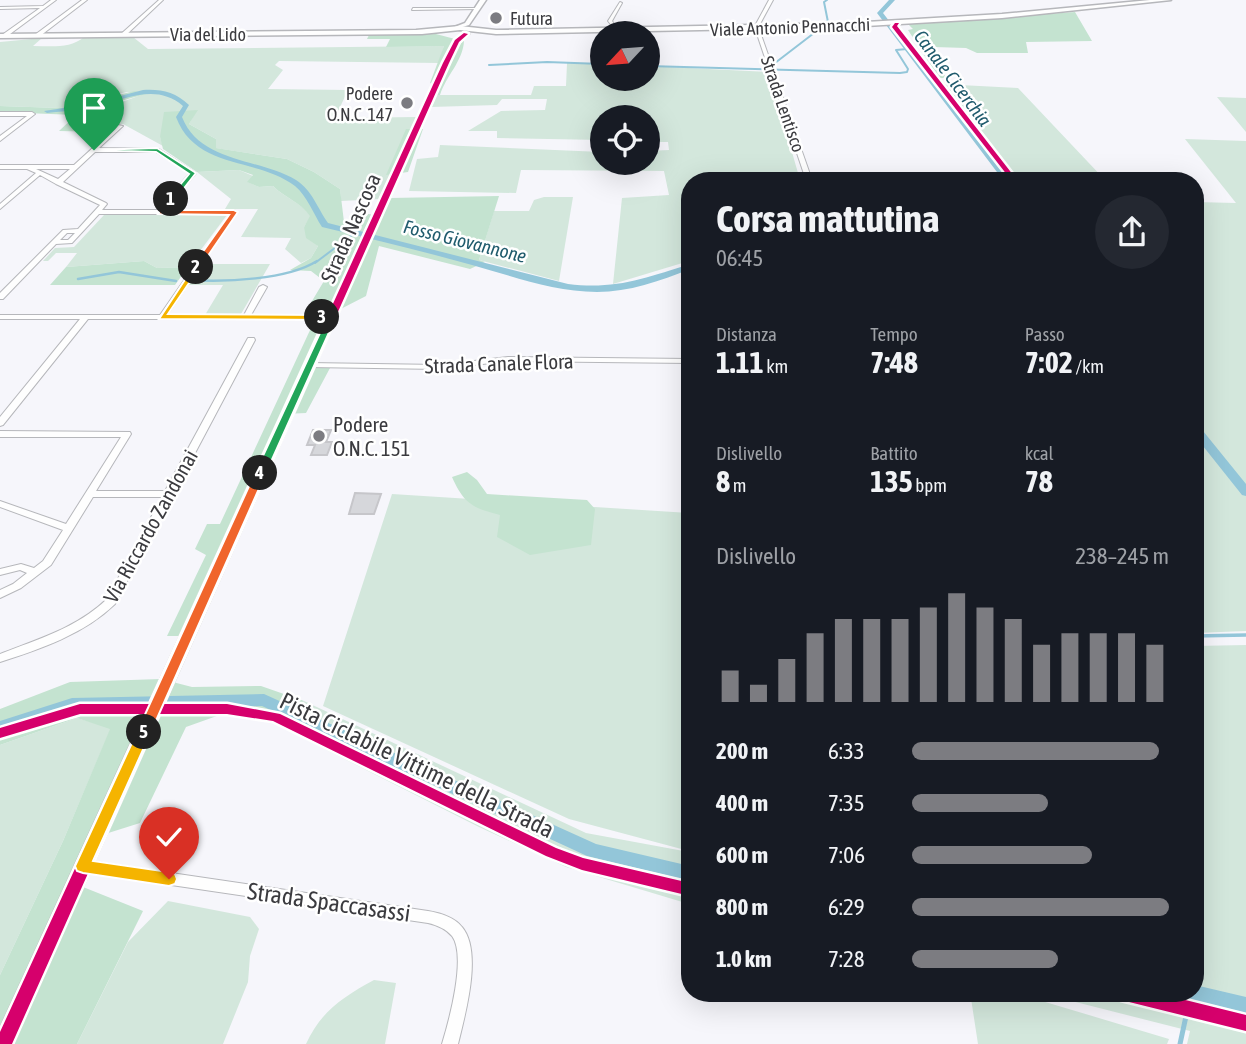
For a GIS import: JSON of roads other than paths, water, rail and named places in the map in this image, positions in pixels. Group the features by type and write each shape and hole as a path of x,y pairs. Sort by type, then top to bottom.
{"main road":[{"name":"Viale Antonio Pennacchi","path":"660,29 877,24 1168,0"},
{"name":"Viale Antonio Pennacchi","path":"453,35 468,30 590,30"},
{"name":"Via del Lido","path":"2,36 416,32 453,35"}],"street":[{"path":"2,36 54,0"},
{"path":"38,35 85,0"},
{"path":"123,35 161,0"},
{"path":"468,30 483,0"},
{"path":"759,28 759,19 771,0"},
{"path":"611,21 620,3"},
{"path":"0,8 44,7"},
{"path":"413,9 477,9"},
{"name":"Strada Lentisco","path":"759,28 806,172"},
{"name":"Strada Nascosa","path":"3,1044 332,317 453,35"},
{"path":"0,114 32,114 0,139"},
{"path":"58,183 120,126"},
{"path":"94,150 157,150 193,173 160,212"},
{"path":"0,167 77,167"},
{"path":"0,297 65,231 81,231 104,206 28,167"},
{"path":"0,207 38,174"},
{"path":"98,212 234,212 162,317"},
{"path":"246,317 263,287"},
{"path":"0,317 332,317"},
{"path":"0,423 86,317"},
{"name":"Via Riccardo Zandonai","path":"0,658 79,627 101,613 111,601 251,340"},
{"name":"Strada Canale Flora","path":"309,365 440,367 508,359 681,361"},
{"path":"0,434 127,434 47,563 0,594"},
{"path":"89,494 169,494"},
{"path":"0,504 68,528"},
{"path":"0,572 22,567 35,572"},
{"name":"Strada Spaccasassi","path":"83,866 442,921 456,930 464,948 458,1015 450,1044"}],"waterway":[{"path":"824,25 828,22 824,2 827,0"},
{"name":"Canale Cicerchia","path":"892,0 880,13 1001,172"},
{"path":"775,63 818,30"},
{"path":"660,66 900,73 907,72 908,69 896,50 907,49"},
{"path":"489,65 547,62 590,64"},
{"name":"Fosso Giovannone","path":"47,111 90,106 143,92 167,93 187,106 179,117 184,131 195,142 210,151 294,182 308,196 325,225 568,287 608,289 644,282 681,270"},
{"path":"315,263 356,232"},
{"path":"190,280 220,281 273,276 317,261"},
{"path":"78,279 119,272 176,281"},
{"name":"Canale Cicerchia","path":"1204,439 1246,492"},
{"path":"1204,636 1246,635"},
{"path":"0,727 72,704 264,700 593,851 681,872"},
{"path":"1204,996 1246,1006"},
{"path":"1180,1044 1189,1002"}],"place":[{"name":"Futura","path":"496,18"},
{"name":"Podere O.N.C. 147","path":"407,103"},
{"name":"Podere O.N.C. 151","path":"319,436"}]}
